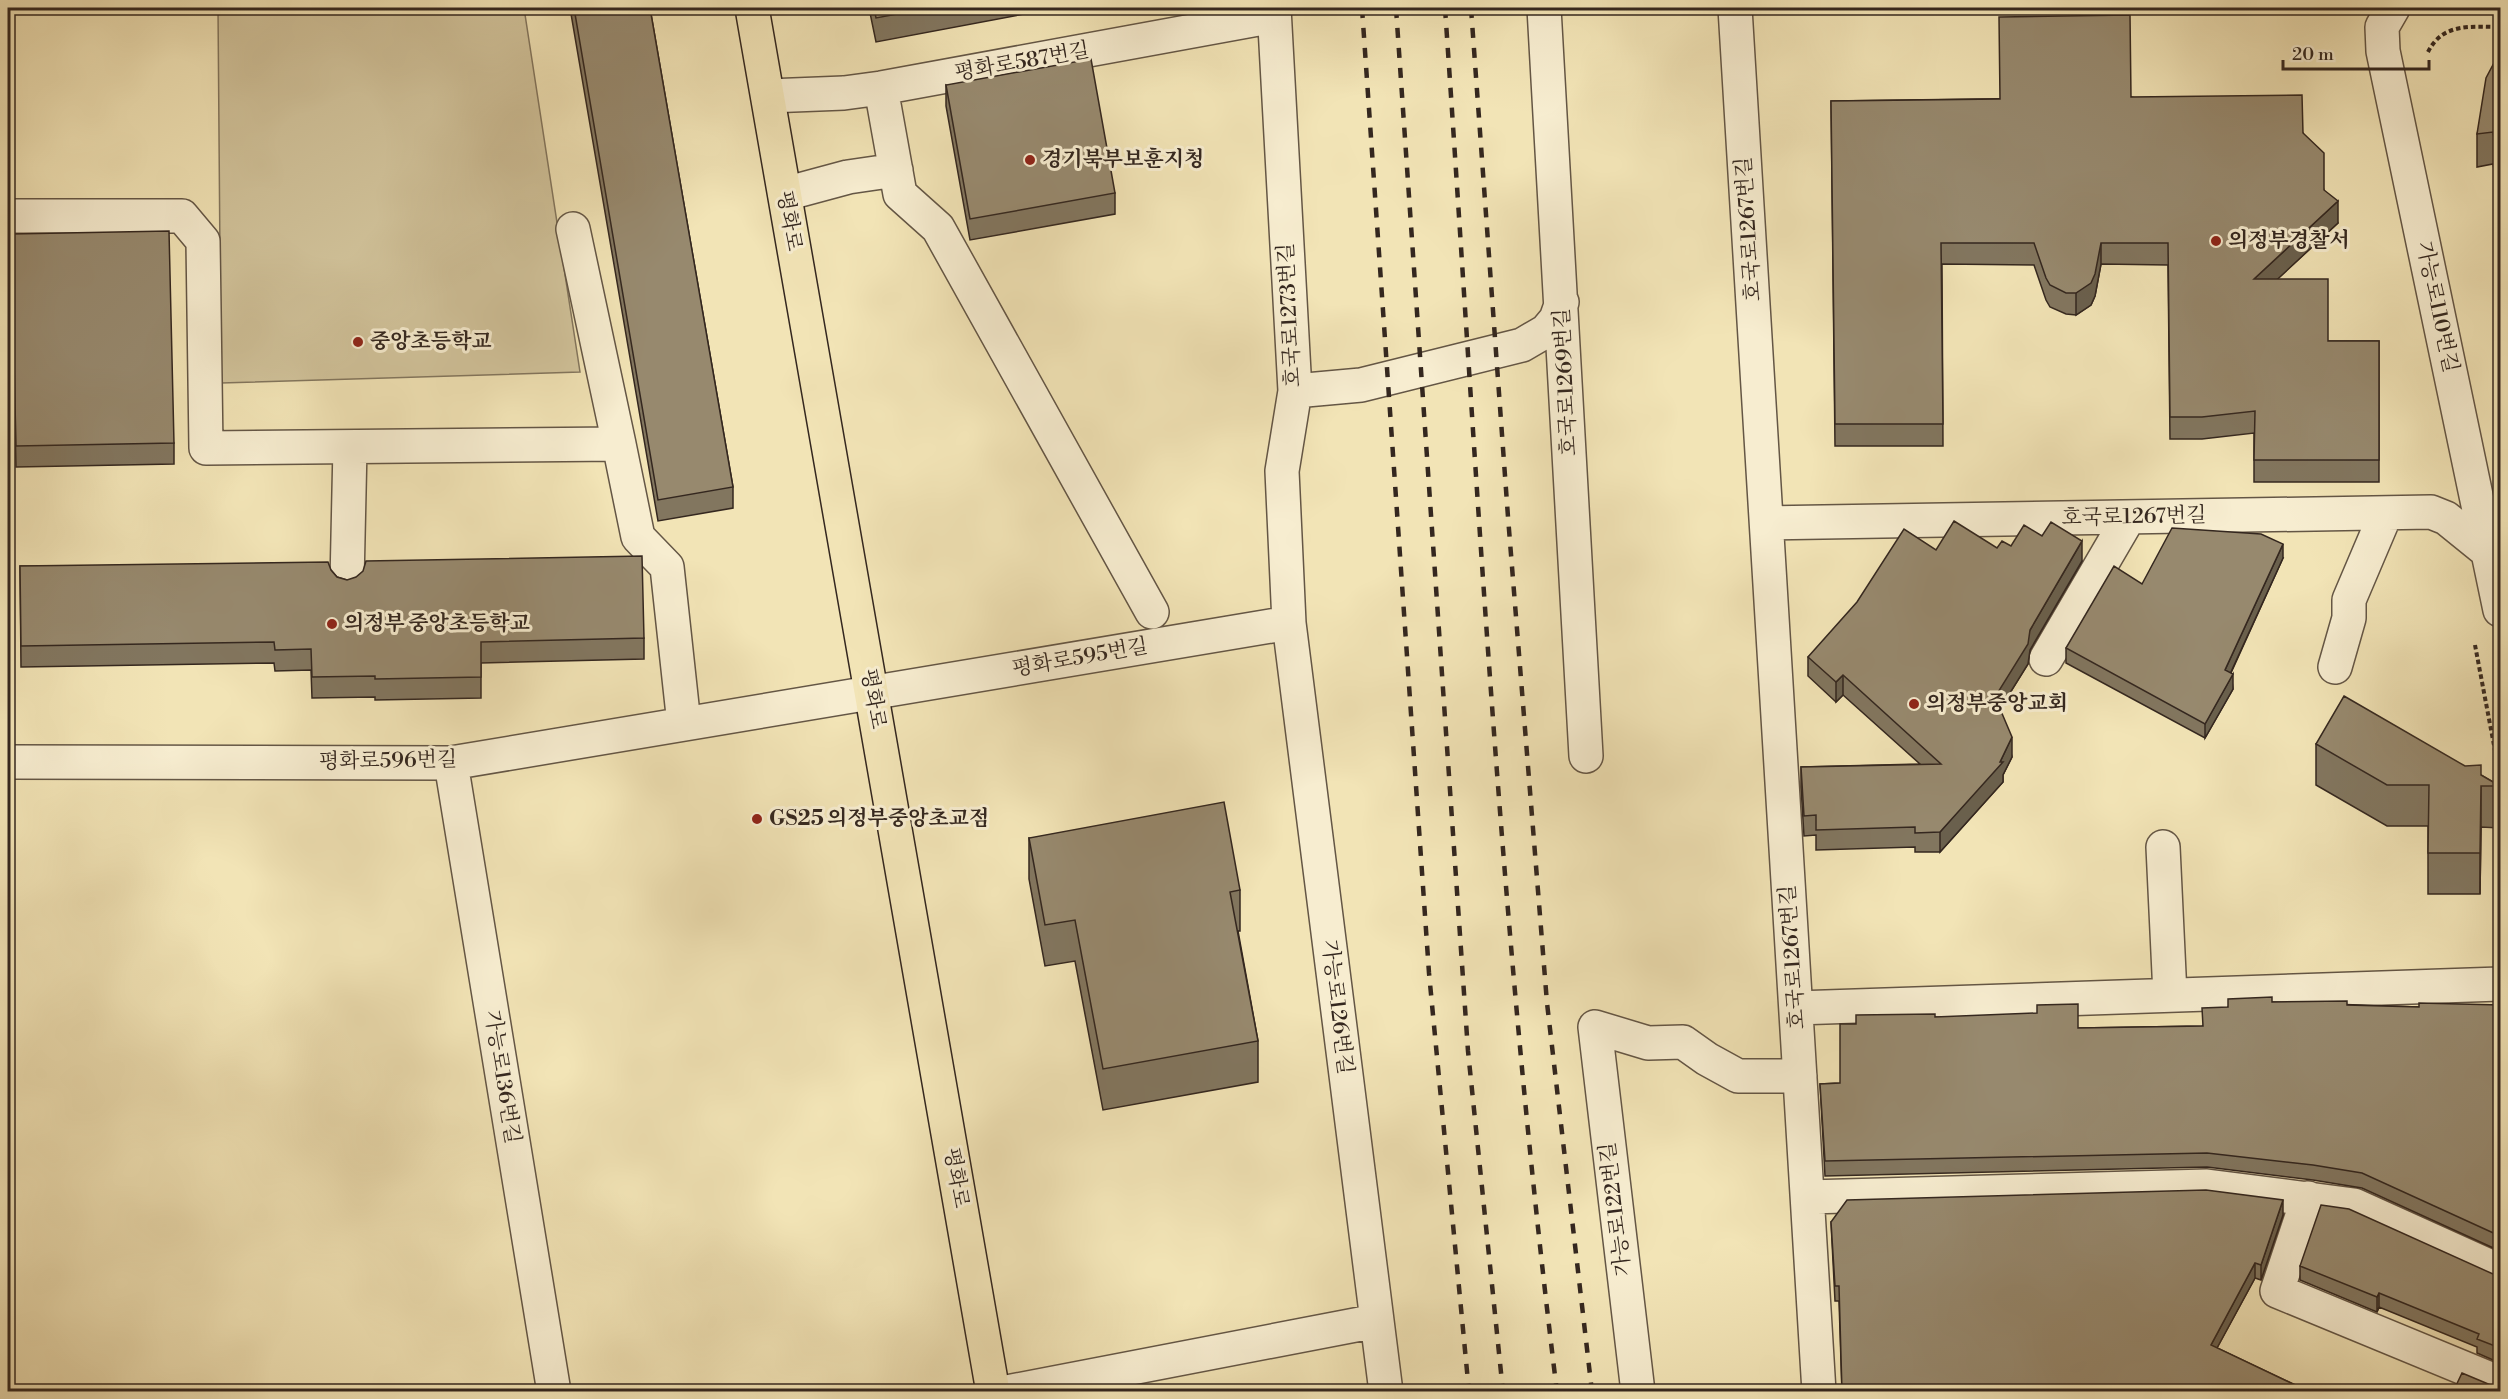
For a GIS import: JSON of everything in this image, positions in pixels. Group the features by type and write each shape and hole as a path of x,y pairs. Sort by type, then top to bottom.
{"main road":[{"name":"평화로","path":"753,8 993,1392"}],"street":[{"name":"호국로1269번길","path":"1544,8 1586,756"},
{"name":"호국로1267번길","path":"1735,8 1820,1392"},
{"name":"가능로110번길","path":"2393,8 2382,27 2383,51 2494,552 2500,610"},
{"name":"평화로587번길","path":"768,96 844,93 880,88 1274,12"},
{"name":"호국로1273번길","path":"1274,12 1295,392 1282,471 1289,623"},
{"path":"880,88 900,194 938,228 1152,612"},
{"path":"785,194 848,177 896,170"},
{"path":"8,216 182,216 203,241 206,448 619,444"},
{"path":"573,229 638,537 667,567 684,724"},
{"path":"1295,392 1361,385 1522,345 1546,331 1557,319 1562,302"},
{"path":"348,582 350,447"},
{"name":"호국로1267번길","path":"1767,523 2431,512 2446,518 2494,552"},
{"path":"2335,667 2349,618 2349,600 2386,513"},
{"path":"2046,659 2129,517"},
{"name":"평화로595번길","path":"872,693 1289,623"},
{"name":"가능로126번길","path":"1289,623 1386,1392"},
{"name":"평화로596번길","path":"8,762 451,763 872,693"},
{"name":"가능로136번길","path":"451,763 554,1392"},
{"path":"2163,847 2170,995"},
{"path":"1796,1008 2500,984"},
{"name":"가능로122번길","path":"1638,1392 1595,1027 1648,1043 1683,1042 1738,1076 1800,1076"},
{"path":"1808,1197 2207,1186 2354,1205 2500,1271"},
{"path":"2308,1198 2277,1291 2500,1383"},
{"path":"1007,1392 1376,1321"}],"path":[{"path":"2426,62 2434,41 2452,28 2500,27"},
{"path":"2474,644 2500,777"}],"shaded area":[{"path":"218,8 524,8 580,372 221,383"}],"building":[{"path":"574,8 650,8 733,487 658,500"},
{"path":"874,8 930,8 876,18"},
{"name":"의정부경찰서","path":"2130,15 2131,97 2302,95 2303,133 2324,153 2324,190 2338,201 2254,279 2328,279 2328,341 2379,341 2379,460 2254,460 2255,411 2202,417 2170,417 2168,243 2101,243 2091,283 2076,293 2066,293 2050,285 2034,243 1941,243 1943,424 1835,424 1831,101 2000,99 1999,17"},
{"path":"2500,56 2500,174 2493,132 2477,134 2486,78"},
{"name":"경기북부보훈지청","path":"1091,59 1115,193 970,219 946,85"},
{"path":"169,231 174,443 16,446 11,234"},
{"path":"1954,521 1997,548 2002,541 2011,546 2024,525 2042,536 2051,522 2082,541 2030,630 2028,644 1995,697 2012,737 2000,762 2003,762 1940,832 1915,833 1915,827 1816,830 1816,815 1804,816 1801,767 1941,764 1843,675 1836,682 1808,657 1857,602 1904,529 1936,550"},
{"path":"2172,528 2261,534 2283,544 2225,670 2233,674 2205,724 2066,648 2114,566 2142,584"},
{"name":"의정부 중앙초등학교","path":"642,556 644,638 481,642 481,677 375,679 375,676 312,677 311,649 275,650 274,642 21,646 20,566 328,562 337,577 347,580 363,571 366,561"},
{"path":"2344,696 2465,766 2481,765 2481,775 2500,786 2481,786 2480,853 2428,853 2429,785 2387,785 2316,744"},
{"path":"1224,802 1240,890 1230,892 1258,1041 1103,1069 1075,920 1045,925 1029,838"},
{"path":"2272,997 2272,1002 2347,1001 2347,1005 2419,1007 2419,1003 2500,1005 2500,1236 2362,1173 2207,1153 1825,1161 1820,1084 1840,1083 1840,1024 1856,1024 1856,1015 1935,1014 1935,1017 2037,1013 2037,1005 2078,1004 2078,1028 2203,1026 2202,1008 2228,1007 2228,999"},
{"path":"2206,1190 2283,1200 2261,1265 2255,1263 2211,1345 2310,1392 1842,1392 1839,1286 1835,1286 1831,1222 1847,1200"},
{"path":"2321,1205 2349,1209 2493,1274 2500,1275 2500,1348 2477,1339 2479,1334 2379,1293 2377,1297 2300,1266"},
{"path":"2462,1373 2500,1387 2500,1392 2453,1392"}],"railway":[{"path":"1362,8 1429,973 1469,1392"},
{"path":"1396,8 1468,1051 1503,1392"},
{"path":"1445,8 1479,527 1505,873 1537,1219 1557,1392"},
{"path":"1471,8 1508,517 1547,1003 1592,1392"}],"place":[{"name":"경기북부보훈지청","path":"1030,160"},
{"name":"의정부경찰서","path":"2216,241"},
{"name":"중앙초등학교","path":"358,342"},
{"name":"의정부 중앙초등학교","path":"332,624"},
{"name":"의정부중앙교회","path":"1914,704"},
{"name":"GS25 의정부중앙초교점","path":"757,819"}]}
